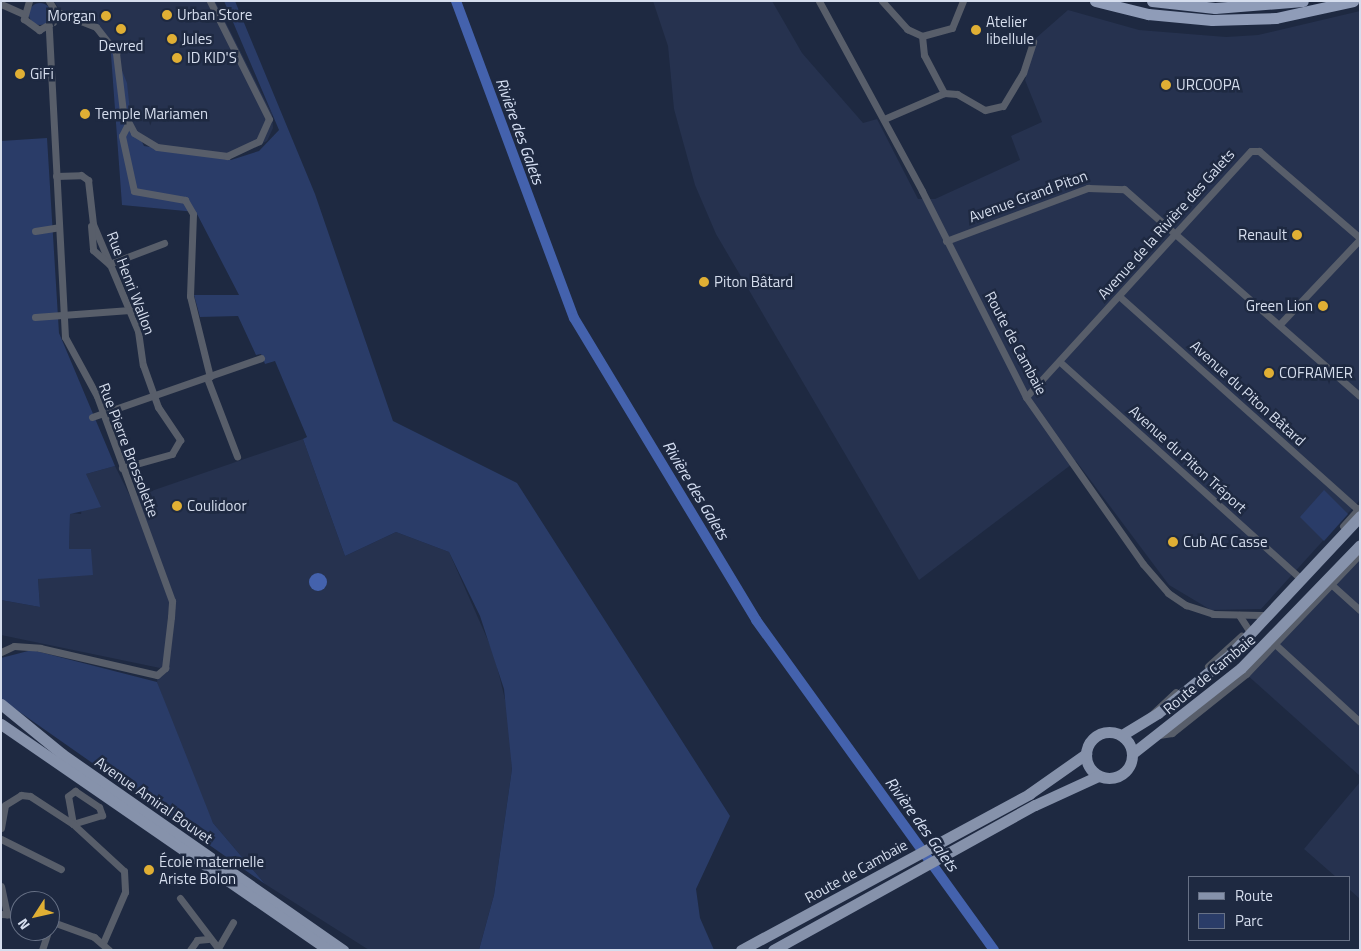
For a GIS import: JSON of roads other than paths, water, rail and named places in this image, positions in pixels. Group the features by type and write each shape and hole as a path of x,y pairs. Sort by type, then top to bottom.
{"highway":[{"path":"1096,1 1148,14 1212,20 1276,18 1352,1"},
{"path":"1152,1 1215,8 1303,1"}],"main road":[{"name":"Route de Cambaie","path":"741,950 1029,794 1086,754 1096,736 1110,732 1122,735 1148,719 1248,638 1359,511"},
{"name":"Route de Cambaie","path":"773,950 1035,805 1098,776 1112,779 1125,773 1133,753 1159,735 1260,650 1360,546"},
{"name":"Avenue Amiral Bouvet","path":"1,704 62,754 343,950"},
{"name":"Avenue Amiral Bouvet","path":"1,724 329,950"},
{"path":"1122,735 1133,753"},
{"path":"1086,754 1098,776"}],"street":[{"path":"18,1 29,2 23,14 26,23 38,30 49,47"},
{"path":"49,1 55,11 65,18 96,27 116,53 128,124 142,140 157,147 227,156 242,153 259,141 270,126 267,110 210,1"},
{"name":"Route de Cambaie","path":"819,1 884,119 1026,397 1168,593 1213,614 1262,614"},
{"path":"882,1 907,29 922,36 952,28 963,1"},
{"path":"1,4 23,14"},
{"name":"Rue Pierre Brossolette","path":"1,652 14,646 40,648 160,674 166,668 172,601 103,413 67,346 63,315 49,47 51,24 55,11"},
{"path":"38,30 65,18"},
{"path":"922,36 924,55 944,92"},
{"path":"884,119 944,92 957,94 985,110 1003,106 1023,73 1034,42"},
{"path":"128,124 122,136 134,191 184,200 193,214 190,296 208,378 237,456"},
{"name":"Avenue de la Rivière des Galets","path":"1026,397 1251,152 1260,151 1360,238"},
{"name":"Rue Henri Wallon","path":"56,176 81,175 88,180 93,250 109,264 130,310 154,397 175,427 180,448 122,468"},
{"name":"Avenue Grand Piton","path":"946,241 1099,186 1124,189 1178,232 1360,396"},
{"path":"35,231 59,227"},
{"path":"1280,324 1360,238"},
{"path":"109,264 164,243"},
{"name":"Avenue du Piton Bâtard","path":"1119,296 1359,511"},
{"path":"35,317 130,310"},
{"path":"92,417 154,397 261,358"},
{"name":"Avenue du Piton Tréport","path":"1060,362 1298,576"},
{"path":"1148,719 1154,707 1248,628 1359,511"},
{"path":"1159,735 1172,733 1206,708 1276,644 1360,554"},
{"path":"1332,585 1360,610"},
{"path":"1239,615 1248,628"},
{"path":"1276,644 1360,722"},
{"path":"75,791 99,807 102,816 72,824 68,796 75,791"},
{"path":"1,828 3,808 13,799 30,796 72,824 118,864 128,879 103,944"},
{"path":"1,839 61,869"},
{"path":"1,886 4,914"},
{"path":"180,898 218,949 233,922"},
{"path":"60,926 103,944 109,950"},
{"path":"190,950 202,937 210,940"}],"waterway":[{"name":"Rivière des Galets","path":"456,1 574,318 756,620 994,950"}],"place":[{"name":"Urban Store","path":"167,15"},
{"name":"Morgan","path":"106,16"},
{"name":"Devred","path":"121,29"},
{"name":"Atelier libellule","path":"976,30"},
{"name":"Jules","path":"172,39"},
{"name":"ID KID'S","path":"177,58"},
{"name":"GiFi","path":"20,74"},
{"name":"URCOOPA","path":"1166,85"},
{"name":"Temple Mariamen","path":"85,114"},
{"name":"Renault","path":"1297,235"},
{"name":"Piton Bâtard","path":"704,282"},
{"name":"Green Lion","path":"1323,306"},
{"name":"COFRAMER","path":"1269,373"},
{"name":"Coulidoor","path":"177,506"},
{"name":"Cub AC Casse","path":"1173,542"},
{"name":"École maternelle Ariste Bolon","path":"149,870"}]}
